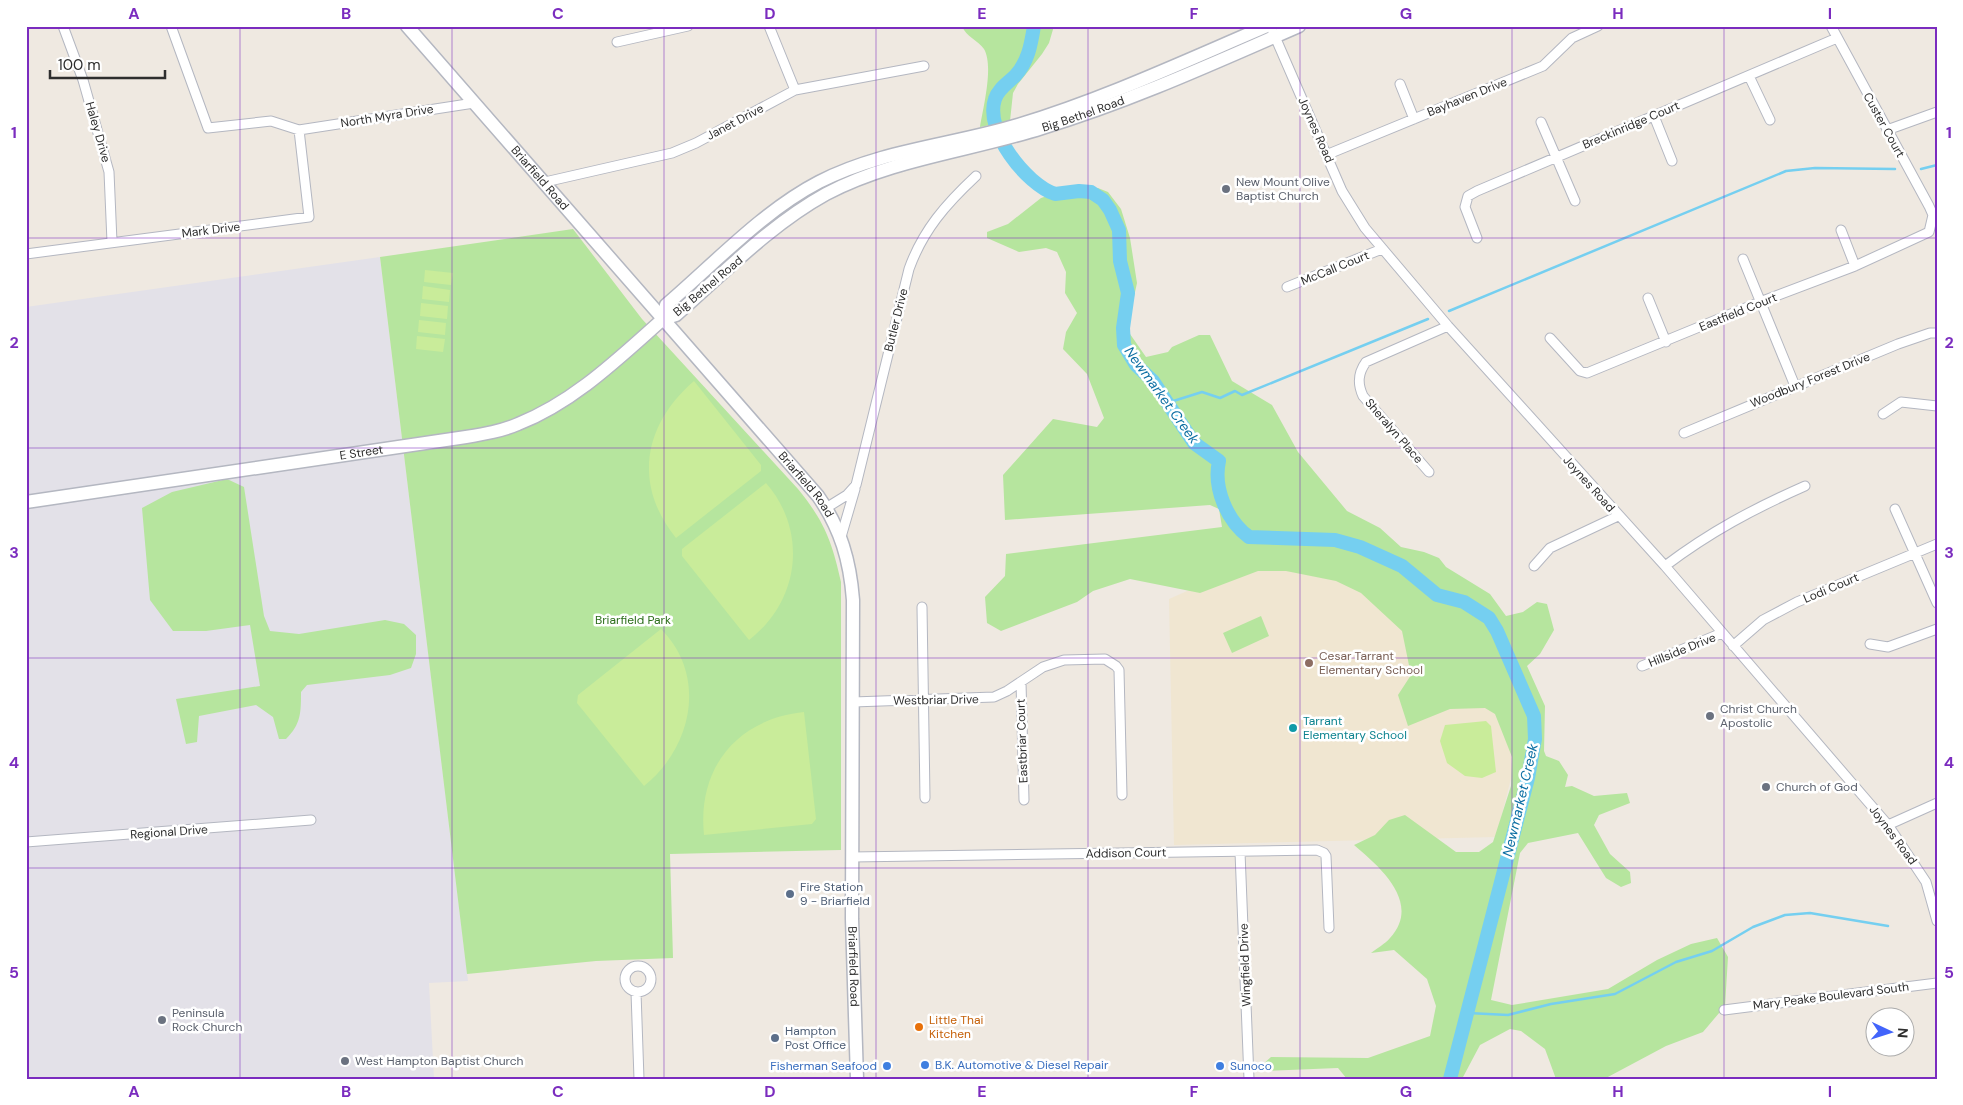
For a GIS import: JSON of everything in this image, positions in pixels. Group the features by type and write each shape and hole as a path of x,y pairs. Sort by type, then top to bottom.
{"main road":[{"name":"Briarfield Road","path":"407,26 545,182 826,508 841,537 852,582 852,858 857,1079"},
{"name":"Big Bethel Road","path":"663,319 676,315 788,218 826,194 882,171 1017,131 1271,30 1299,26"},
{"name":"E Street","path":"26,502 460,438 507,428 542,413 584,386 663,319"}],"street":[{"name":"Haley Drive","path":"63,26 83,80 109,172 112,242"},
{"path":"171,26 208,128 271,121 299,130"},
{"path":"618,42 688,26"},
{"path":"769,26 796,90"},
{"name":"Bayhaven Drive","path":"1326,155 1543,66 1572,38 1598,26"},
{"name":"Custer Court","path":"1830,26 1929,206 1933,215 1932,224"},
{"name":"Joynes Road","path":"1271,30 1349,204 1382,249 1448,326 1665,566 1888,825 1926,882 1937,921"},
{"name":"Breckinridge Court","path":"1477,238 1464,207 1468,196 1837,38"},
{"name":"Janet Drive","path":"545,182 672,153 696,143 796,90 924,66"},
{"path":"1749,76 1770,120"},
{"path":"1400,84 1414,119"},
{"name":"North Myra Drive","path":"299,130 474,103"},
{"path":"1887,130 1937,112"},
{"path":"1654,116 1672,161"},
{"path":"1541,122 1575,201"},
{"name":"Mark Drive","path":"26,254 309,217 299,130"},
{"name":"Butler Drive","path":"841,537 856,485 916,247 946,204 976,176"},
{"name":"Eastfield Court","path":"1550,338 1580,371 1587,373 1760,302 1855,266 1922,237 1929,232 1932,224"},
{"path":"1841,230 1855,266"},
{"name":"McCall Court","path":"1287,287 1382,249"},
{"path":"1743,259 1795,386"},
{"path":"1648,298 1666,342"},
{"name":"Sheralyn Place","path":"1429,472 1363,396 1359,387 1359,378 1361,369 1372,359 1448,326"},
{"name":"Woodbury Forest Drive","path":"1684,432 1898,344 1937,333"},
{"path":"1882,414 1901,402 1937,406"},
{"path":"826,508 847,495 856,485"},
{"path":"1665,566 1701,539 1738,516 1805,486"},
{"path":"1895,509 1937,603"},
{"path":"1534,566 1550,548 1618,516"},
{"name":"Lodi Court","path":"1733,646 1764,620 1797,602 1937,544"},
{"path":"922,607 925,798"},
{"path":"1870,644 1888,647 1937,629"},
{"name":"Hillside Drive","path":"1642,666 1722,633"},
{"name":"Westbriar Drive","path":"853,702 994,697 1043,667 1064,660 1106,659 1116,666 1120,677 1122,795"},
{"name":"Eastbriar Court","path":"1021,682 1024,800"},
{"path":"1888,825 1937,803"},
{"name":"Regional Drive","path":"26,842 311,820"},
{"name":"Addison Court","path":"852,858 1317,850 1324,853 1326,861 1329,928"},
{"name":"Wingfield Drive","path":"1240,852 1249,1079"},
{"name":"Mary Peake Boulevard South","path":"1724,1010 1937,983"},
{"path":"636,992 639,1079"}],"shaded area":[{"path":"380,257 468,981 429,983 434,1079 26,1079 26,307"},
{"name":"Cesar Tarrant Elementary School","path":"1244,566 1340,571 1524,728 1496,837 1174,845 1169,599"}],"green space":[{"path":"962,26 1054,26 1049,43 1013,93 1010,121 980,127 987,87 987,56 984,49 966,33"},
{"path":"1098,188 1108,192 1121,209 1130,238 1137,283 1130,315 1130,334 1146,357 1168,352 1172,347 1199,335 1210,335 1232,381 1272,405 1298,452 1347,511 1380,528 1401,547 1424,552 1439,558 1446,567 1490,594 1506,616 1523,612 1537,602 1547,604 1554,630 1540,654 1527,666 1545,706 1544,751 1546,756 1559,761 1568,775 1565,787 1572,786 1594,796 1627,793 1630,803 1599,815 1594,825 1610,854 1630,872 1631,883 1621,887 1606,878 1578,833 1528,843 1520,853 1491,1000 1512,1005 1608,989 1657,960 1691,944 1717,938 1728,957 1725,1006 1703,1032 1666,1046 1606,1078 1556,1079 1545,1049 1521,1031 1510,1029 1480,1045 1462,1079 1347,1079 1338,1068 1267,1071 1261,1066 1271,1057 1368,1058 1430,1036 1436,1006 1427,979 1394,950 1371,953 1390,938 1399,925 1402,912 1400,899 1385,875 1354,845 1375,835 1389,820 1405,815 1456,852 1479,852 1493,842 1511,786 1512,757 1495,714 1485,708 1450,709 1408,726 1398,695 1411,675 1402,631 1361,593 1336,581 1286,571 1258,571 1200,593 1130,579 1093,591 1077,602 1001,631 987,623 985,597 1005,576 1006,554 1222,527 1219,509 1210,505 1005,520 1003,475 1053,419 1097,427 1104,418 1087,374 1063,349 1066,332 1077,313 1065,293 1066,272 1057,252 1046,248 1019,252 987,238 987,232 1008,224 1041,198 1068,189"},
{"name":"Briarfield Park","path":"573,229 642,319 798,489 826,532 841,582 841,850 670,854 673,958 596,961 467,974 380,257"},
{"path":"425,270 453,273 451,285 424,282"},
{"path":"423,286 450,290 449,302 422,299"},
{"path":"421,303 448,306 447,319 420,316"},
{"path":"419,320 446,323 445,335 418,332"},
{"path":"417,336 445,339 443,352 416,349"},
{"path":"694,381 761,465 761,471 676,538 662,518 654,497 649,477 650,456 655,436 664,417 677,398"},
{"path":"227,479 244,487 264,616 270,631 299,634 385,620 404,624 416,635 416,654 411,668 390,675 307,685 301,692 299,718 295,728 286,739 279,739 273,717 256,705 199,716 197,742 186,744 176,699 260,686 250,625 206,631 173,631 150,600 142,508 172,492"},
{"path":"766,483 779,502 788,522 793,543 792,565 788,586 779,606 766,624 749,640 682,556 682,549"},
{"path":"1261,616 1269,636 1232,653 1223,633"},
{"path":"661,629 676,648 685,668 689,689 688,711 683,732 674,752 644,786 577,703 578,695"},
{"path":"804,712 816,819 812,824 704,835 704,811 707,789 715,768 726,751 741,736 759,725 780,717"},
{"path":"1486,721 1491,726 1496,772 1482,778 1465,776 1447,763 1440,741 1445,725"}],"waterway":[{"name":"Newmarket Creek","path":"1034,26 1030,46 1023,65 996,95 993,112 996,126 1010,155 1020,168 1044,188 1055,194 1079,191 1091,192 1103,200 1110,210 1119,230 1120,261 1128,293 1123,328 1124,345 1136,365 1153,381 1194,443 1219,461 1218,482 1220,493 1234,522 1249,537 1335,540 1360,547 1402,566 1437,595 1464,602 1489,618 1497,631 1534,716 1535,739 1528,778 1450,1079"},
{"path":"1921,169 1937,165"},
{"path":"1449,311 1786,171 1815,168 1895,169"},
{"path":"1167,403 1202,392 1220,398 1235,391 1242,395 1428,319"},
{"path":"1468,1013 1508,1015 1551,1004 1615,994 1676,962 1712,951 1753,927 1785,915 1810,913 1888,926"}],"place":[{"name":"New Mount Olive Baptist Church","path":"1226,189"},
{"name":"Cesar Tarrant Elementary School","path":"1309,663"},
{"name":"Christ Church Apostolic","path":"1710,716"},
{"name":"Tarrant Elementary School","path":"1293,728"},
{"name":"Church of God","path":"1766,787"},
{"name":"Fire Station 9 - Briarfield","path":"790,894"},
{"name":"Peninsula Rock Church","path":"162,1020"},
{"name":"Little Thai Kitchen","path":"919,1027"},
{"name":"Hampton Post Office","path":"775,1038"},
{"name":"West Hampton Baptist Church","path":"345,1061"},
{"name":"B.K. Automotive & Diesel Repair","path":"925,1065"},
{"name":"Fisherman Seafood","path":"887,1066"},
{"name":"Sunoco","path":"1220,1066"}]}
